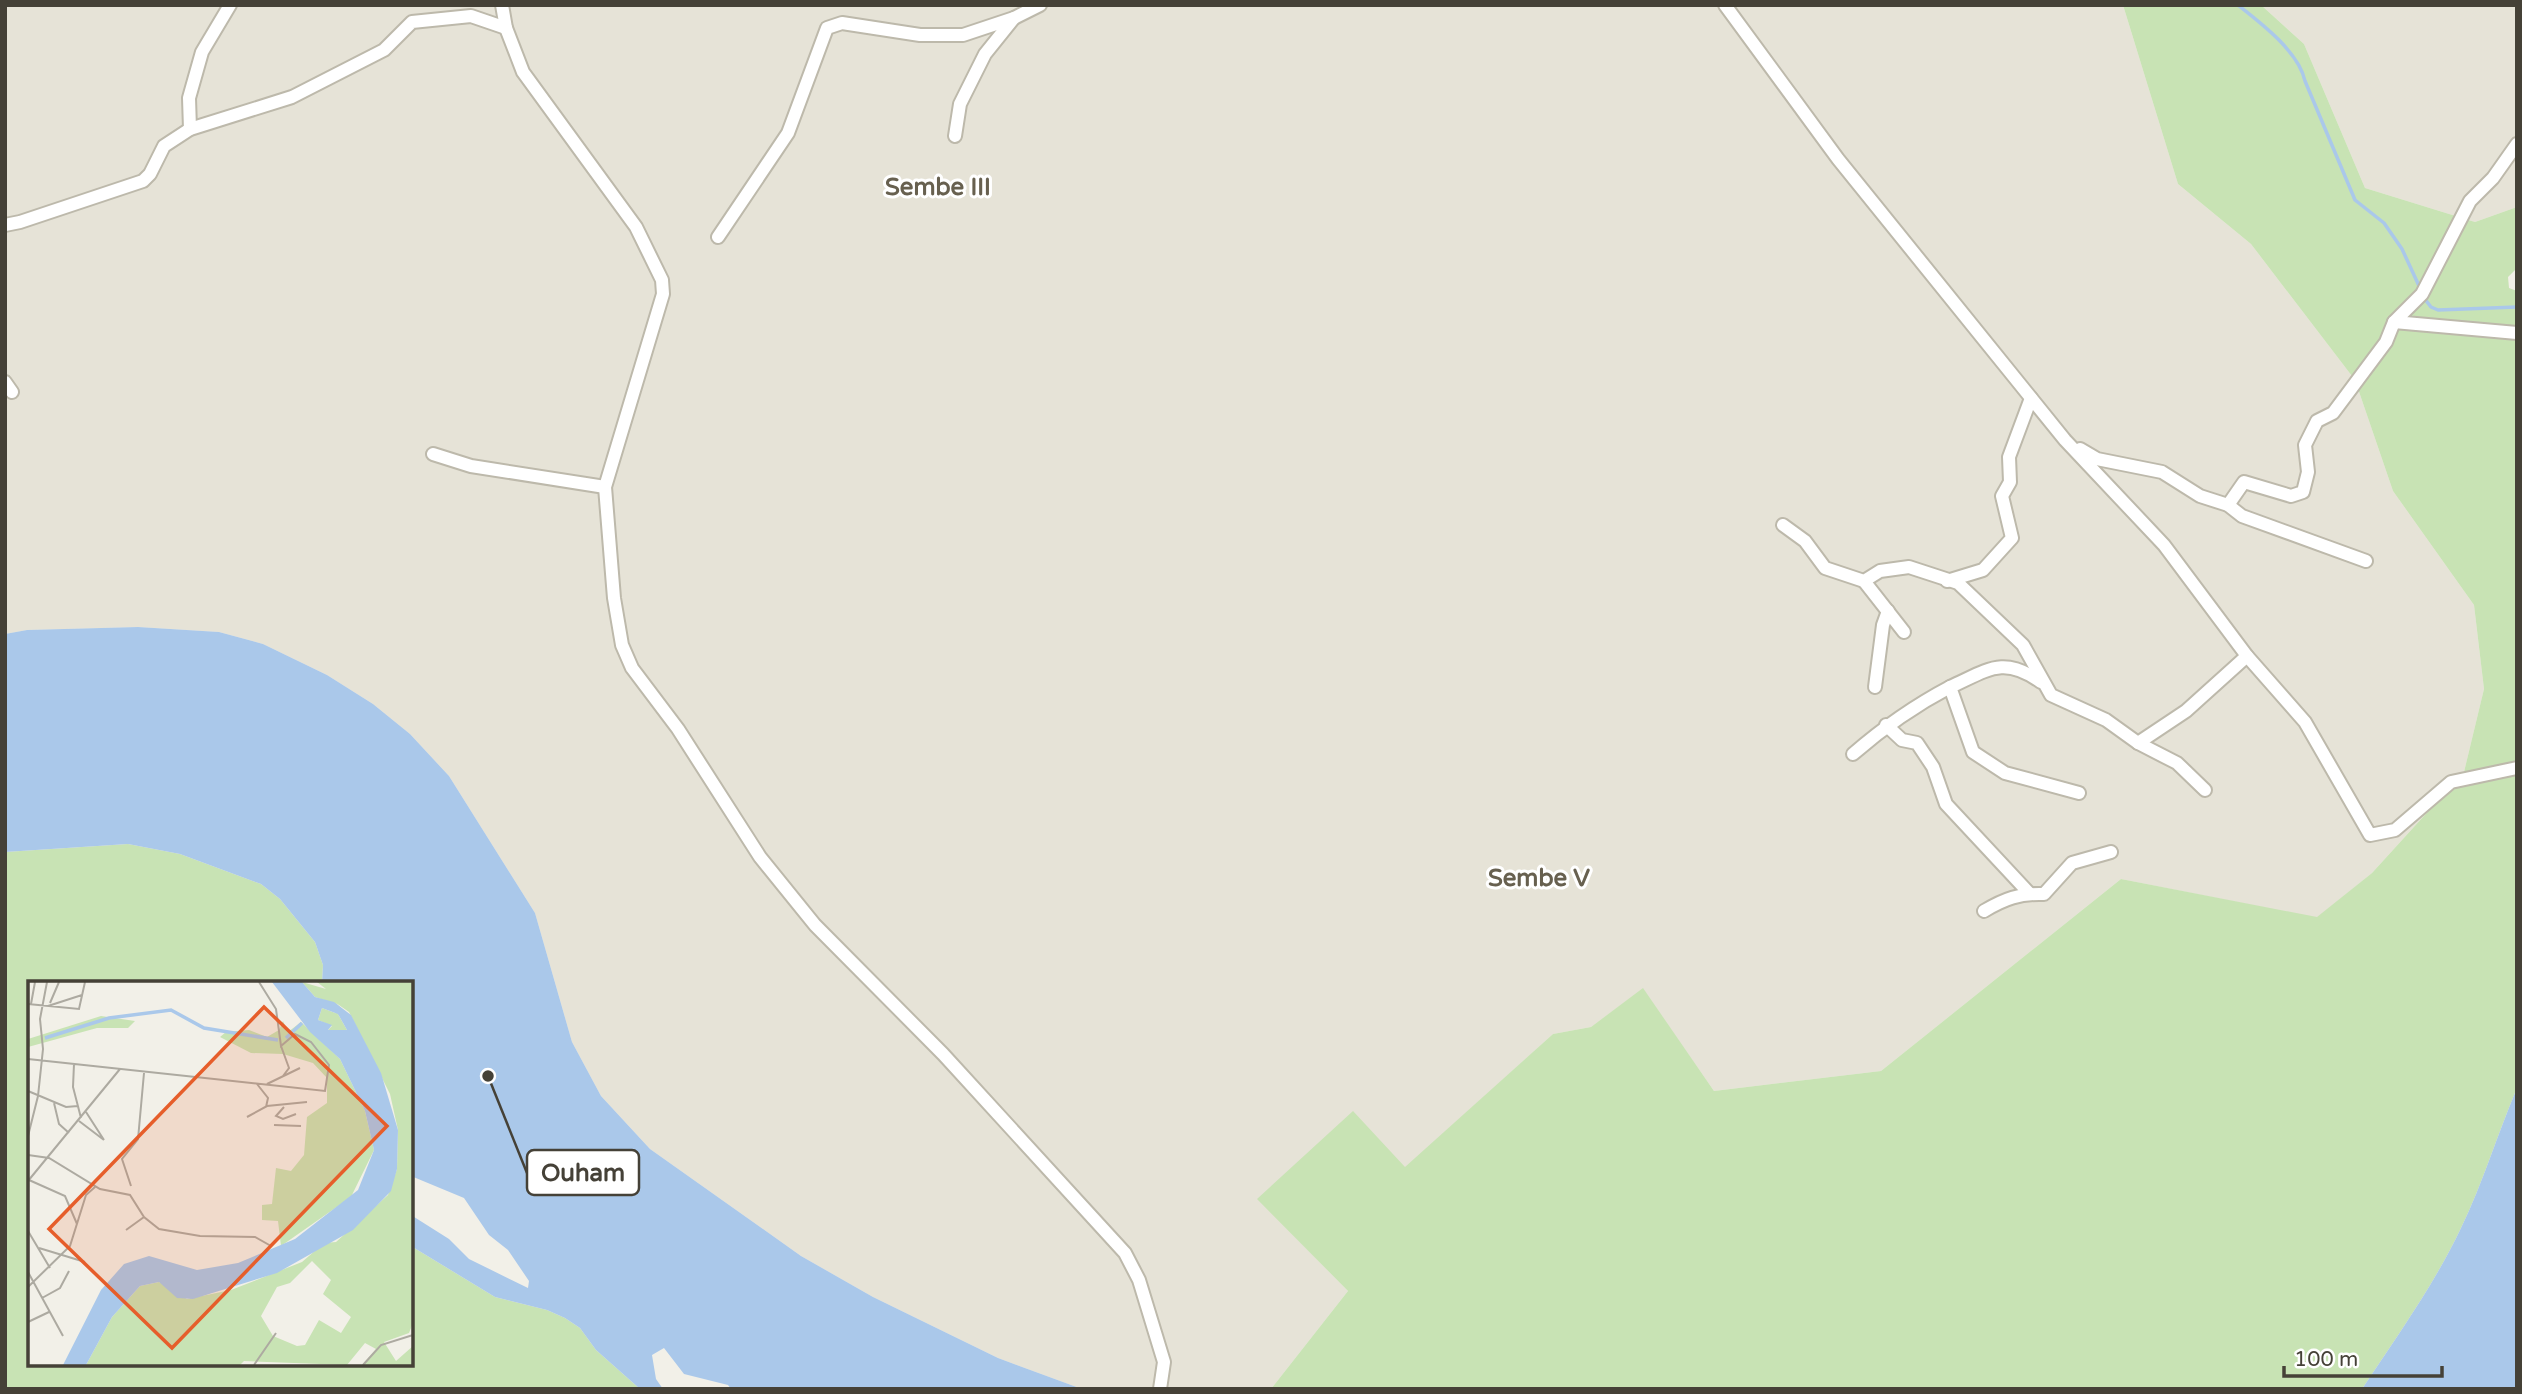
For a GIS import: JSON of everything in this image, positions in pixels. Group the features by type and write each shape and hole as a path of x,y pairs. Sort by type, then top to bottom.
{"street":[{"path":"190,129 189,98 202,52 230,5"},
{"path":"502,5 506,28 523,72 636,226 662,280 663,294 605,487 614,598 622,645 632,668 678,729 760,857 815,925 943,1054 1125,1253 1139,1280 1164,1362 1160,1389"},
{"path":"718,237 788,133 827,28 842,23 920,35 963,35 1014,18 1040,5"},
{"path":"1725,5 1838,159 2031,398 2065,440 2164,545 2247,656 2305,722 2370,835 2395,830 2451,782 2517,768"},
{"path":"5,225 143,181 150,174 164,146 190,129 292,97 384,50 412,22 471,16 506,28"},
{"path":"955,136 960,104 985,54 1014,18"},
{"path":"2228,505 2244,482 2291,496 2303,492 2308,472 2305,445 2317,421 2333,413 2386,342 2394,322 2422,294 2470,201 2493,178 2517,144"},
{"path":"2394,322 2517,333"},
{"path":"1947,581 1983,570 2012,538 2002,496 2010,482 2009,457 2031,398"},
{"path":"2065,440 2098,459 2162,472 2200,496 2228,505 2242,516 2365,561"},
{"path":"433,454 471,466 605,487"},
{"path":"1783,525 1805,541 1825,568 1864,581 1905,632"},
{"path":"1864,581 1880,571 1909,567 1958,583 2022,645 2051,695 2106,720 2138,743 2177,763 2205,790"},
{"path":"1875,687 1883,625 1888,611"},
{"path":"2138,743 2186,711 2247,656"},
{"path":"1853,754 1886,725 1918,704 1998,665 2026,671 2047,686"},
{"path":"1950,687 1973,752 2005,773 2079,793"},
{"path":"1886,725 1902,740 1917,743 1933,767 1946,804 2029,893"},
{"path":"1984,911 2006,898 2029,893 2044,894 2072,863 2111,852"}],"shaded area":[{"path":"5,5 2123,5 2178,184 2251,244 2355,380 2393,491 2474,605 2484,689 2464,772 2372,873 2317,918 2121,879 1881,1071 1714,1091 1643,989 1591,1027 1553,1034 1405,1168 1258,1199 1348,1291 1271,1389 1082,1389 998,1358 873,1297 801,1256 650,1149 601,1096 572,1042 535,913 449,776 410,734 373,704 327,675 263,644 219,632 138,627 27,630 5,634"},
{"path":"2261,5 2517,5 2517,207 2475,222 2365,188 2304,44"}],"green space":[{"path":"2123,5 2261,5 2304,44 2365,188 2475,222 2517,207 2517,268 2508,277 2509,288 2517,291 2517,1088 2469,1211 2427,1290 2362,1389 1271,1389 1348,1291 1257,1199 1353,1111 1405,1167 1553,1034 1591,1027 1643,988 1714,1091 1881,1071 2121,879 2317,917 2372,873 2464,772 2484,689 2474,605 2393,491 2355,380 2251,244 2178,184"},
{"path":"128,844 180,854 261,884 280,899 315,942 323,965 322,981 28,981 28,1366 413,1366 413,1247 495,1297 547,1310 565,1318 580,1328 596,1350 640,1389 5,1389 5,852"}],"water":[{"path":"138,627 219,632 263,644 327,675 373,704 410,734 449,776 535,913 572,1042 601,1096 650,1149 801,1256 873,1297 998,1358 1082,1389 731,1389 728,1385 684,1374 664,1348 652,1355 656,1379 663,1389 640,1389 596,1350 580,1328 565,1318 547,1310 495,1297 413,1247 413,1216 449,1239 469,1259 528,1288 529,1281 508,1250 489,1235 464,1198 413,1177 413,981 322,981 323,965 315,942 280,899 261,884 180,854 128,844 5,852 5,634 27,630"},
{"path":"2517,1088 2517,1389 2362,1389 2439,1270 2461,1228"}],"waterway":[{"path":"2238,5 2278,39 2295,59 2355,200 2384,223 2402,249 2420,288"},
{"path":"2424,298 2431,307 2438,310 2517,307"}],"place":[{"name":"Ouham","path":"488,1076"}],"district":[{"name":"Sembe III","path":"938,187"},
{"name":"Sembe V","path":"1539,878"}]}
